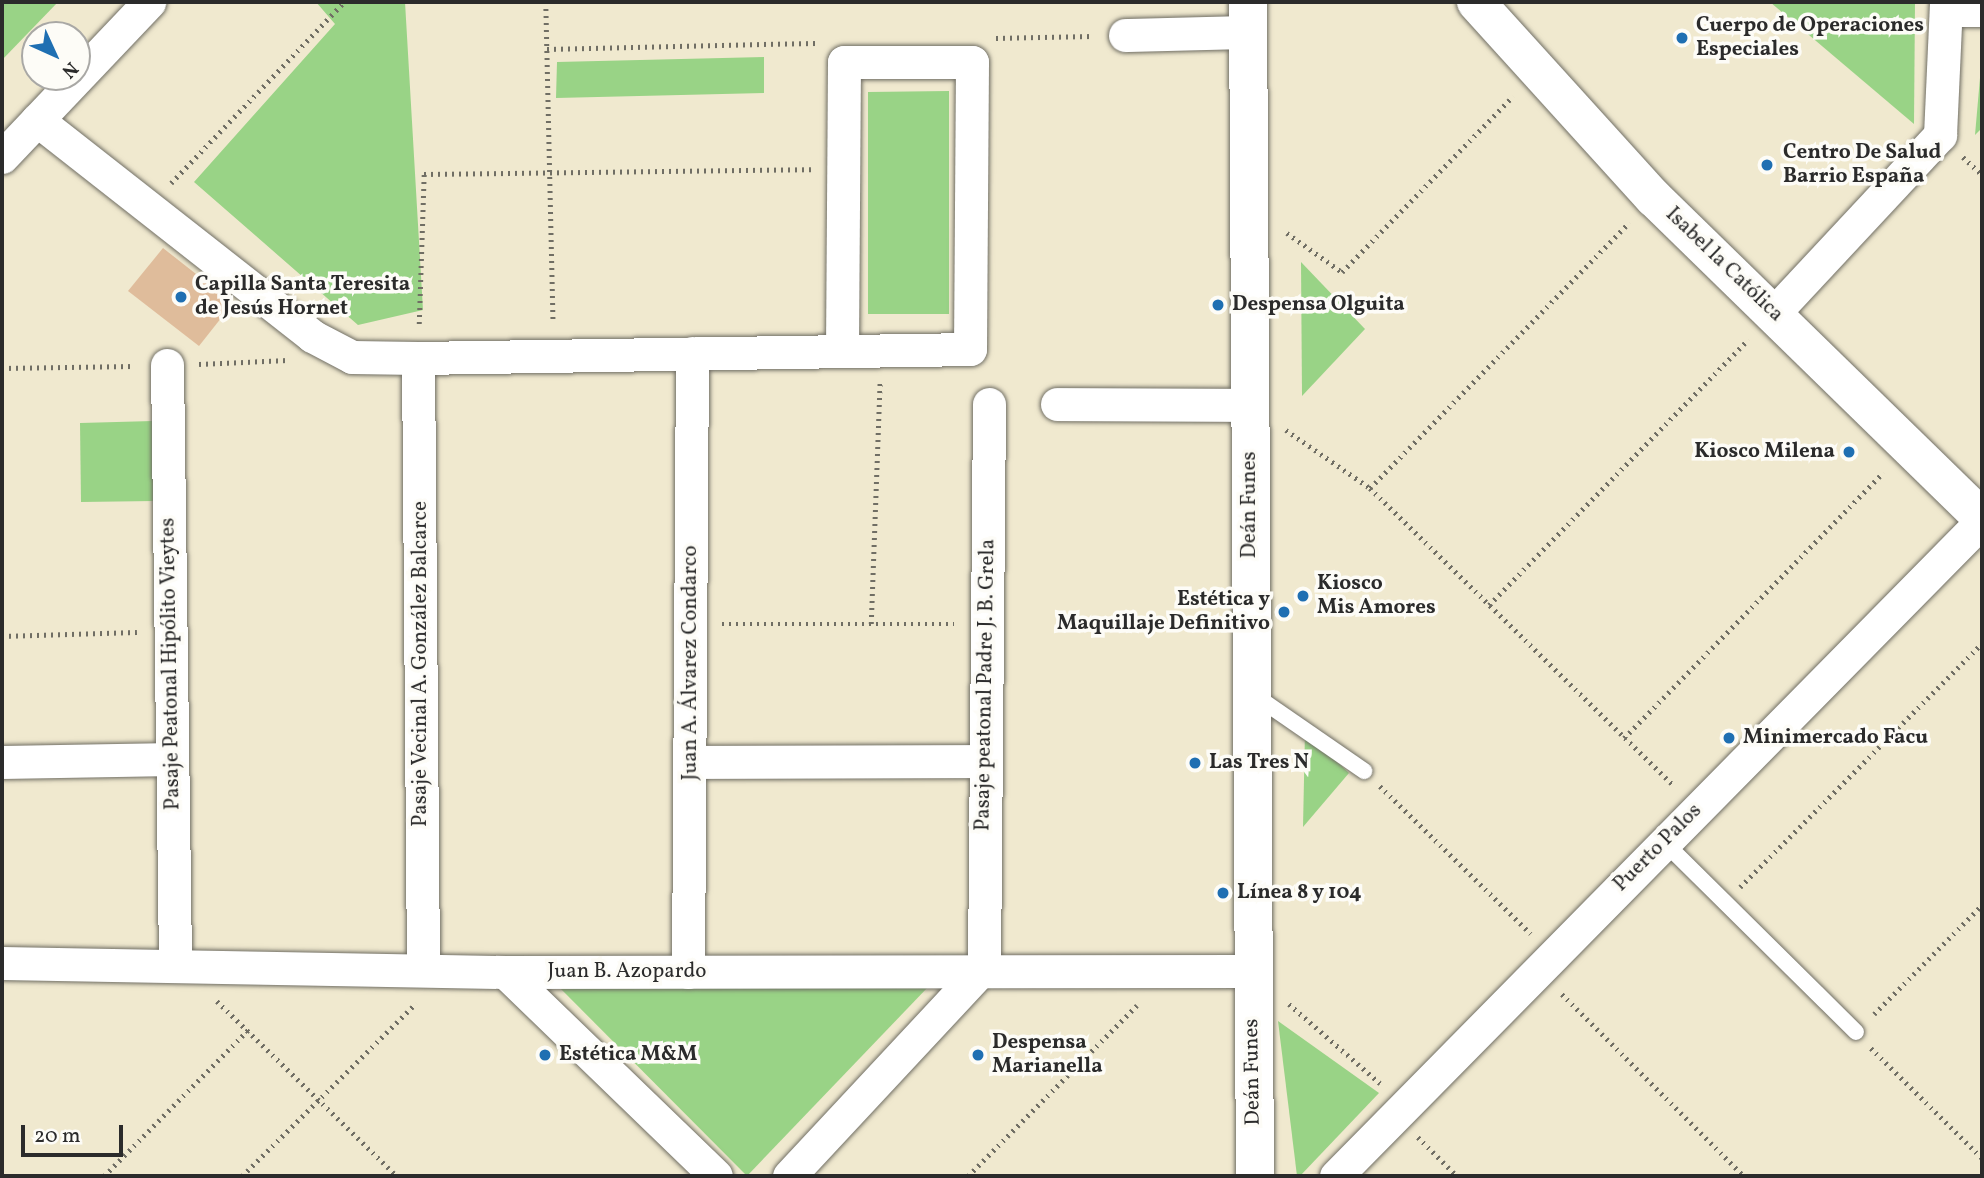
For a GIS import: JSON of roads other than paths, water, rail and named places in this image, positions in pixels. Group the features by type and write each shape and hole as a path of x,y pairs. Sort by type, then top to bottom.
{"street":[{"path":"2,158 149,2"},
{"name":"Isabel la Católica","path":"1476,2 1540,68 1654,198 1982,520"},
{"path":"1773,314 1940,135 1946,6 1982,10"},
{"path":"1125,35 1248,17"},
{"name":"Deán Funes","path":"1248,17 1251,971 1255,1176"},
{"path":"37,120 312,336 352,357 418,358 970,349 972,62 844,62 842,351"},
{"name":"Juan A. Álvarez Condarco","path":"688,972 692,353"},
{"name":"Pasaje Vecinal A. González Balcarce","path":"418,358 436,970"},
{"name":"Pasaje Peatonal Hipólito Vieytes","path":"167,365 175,963"},
{"name":"Pasaje peatonal Padre J. B. Grela","path":"984,967 989,404"},
{"path":"1057,404 1250,405"},
{"name":"Puerto Palos","path":"1336,1176 1399,1108 1982,520"},
{"path":"2,762 172,759"},
{"path":"691,762 986,761"},
{"name":"Juan B. Azopardo","path":"2,963 175,963 505,972 984,967 1251,971"},
{"path":"789,1176 984,967"},
{"path":"505,972 716,1176"}],"lane":[{"path":"1250,693 1364,771"},
{"path":"1664,842 1856,1032"}],"place":[{"name":"Cuerpo de Operaciones Especiales","path":"1682,38"},
{"name":"Centro De Salud Barrio España","path":"1767,165"},
{"name":"Capilla Santa Teresita de Jesús Hornet","path":"181,297"},
{"name":"Despensa Olguita","path":"1218,305"},
{"name":"Kiosco Milena","path":"1849,452"},
{"name":"Kiosco Mis Amores","path":"1303,596"},
{"name":"Estética y Maquillaje Definitivo","path":"1284,612"},
{"name":"Minimercado Facu","path":"1729,738"},
{"name":"Las Tres N","path":"1195,763"},
{"name":"Línea 8 y 104","path":"1223,893"},
{"name":"Estética M&M","path":"545,1055"},
{"name":"Despensa Marianella","path":"978,1055"}]}
